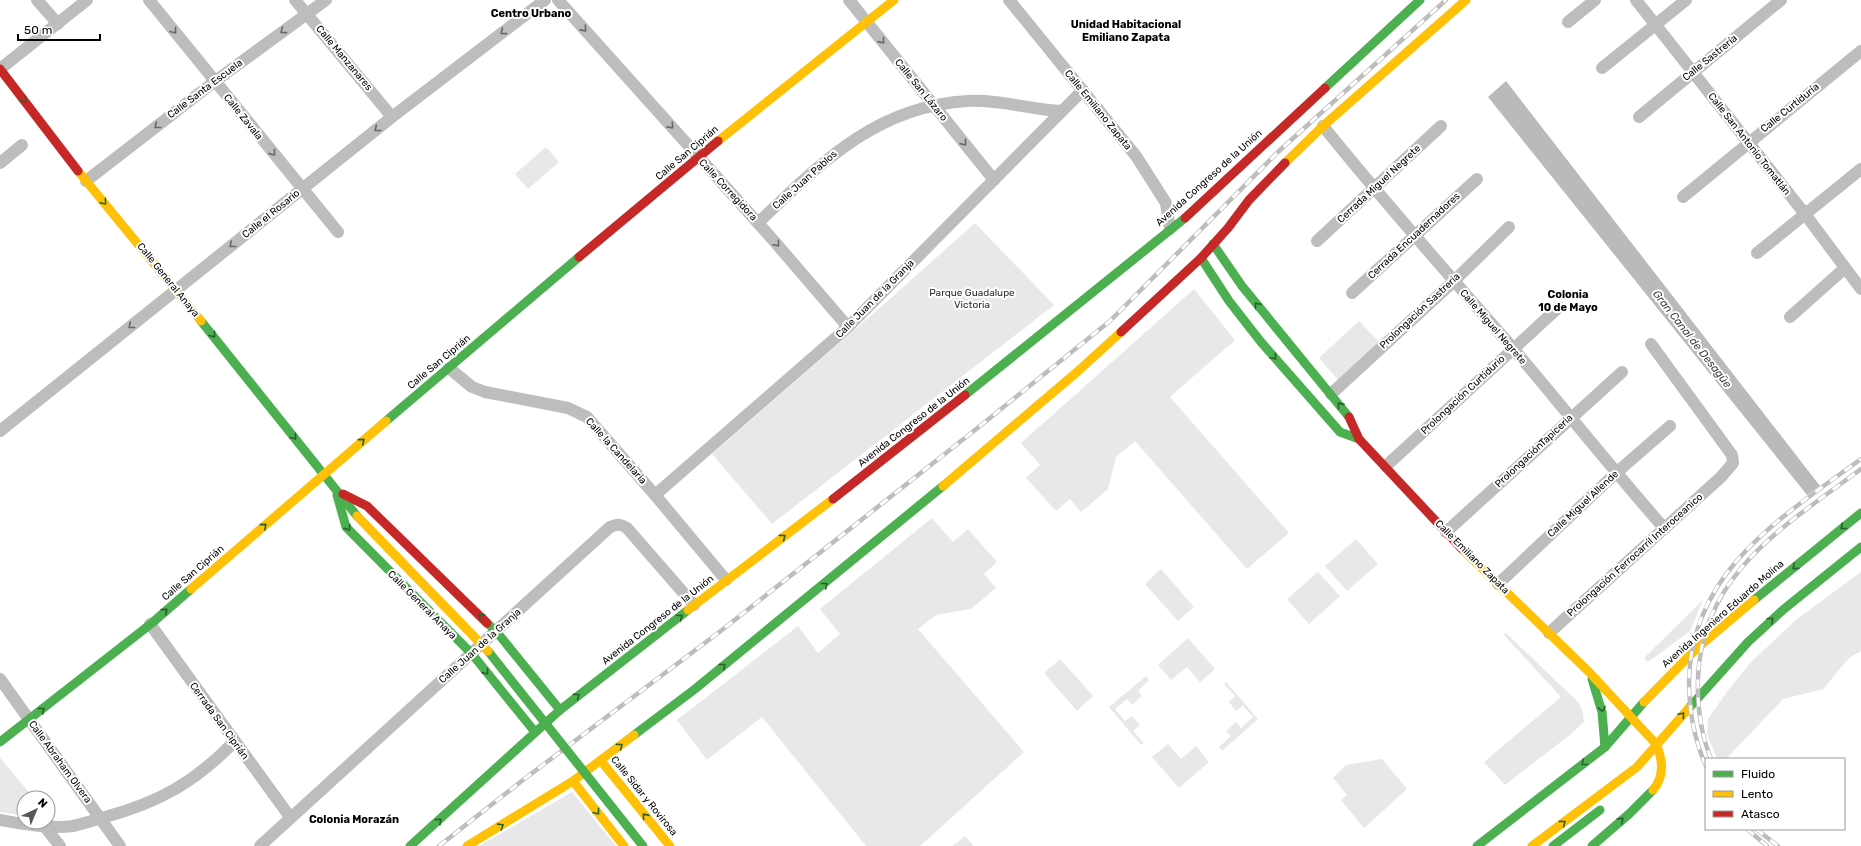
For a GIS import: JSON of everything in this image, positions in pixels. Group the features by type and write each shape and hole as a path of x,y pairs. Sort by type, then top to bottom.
{"street":[{"path":"37,0 58,24"},
{"path":"0,69 87,0"},
{"name":"Calle Zavala","path":"149,0 214,82 338,232"},
{"name":"Calle Manzanares","path":"295,0 392,117"},
{"name":"Calle Santa Escuela","path":"86,181 214,82 326,0"},
{"name":"Calle el Rosario","path":"0,431 302,188 545,0"},
{"name":"Calle Corregidora","path":"558,0 758,223 848,327"},
{"name":"Calle San Lázaro","path":"849,0 994,180"},
{"name":"Calle San Ciprián","path":"0,742 150,624 323,474 698,157 894,0"},
{"name":"Calle Emiliano Zapata","path":"1009,0 1136,156 1166,202 1170,229"},
{"name":"Avenida Congreso de la Unión","path":"410,846 560,710 726,580 936,419 1189,214 1420,0"},
{"path":"468,846 572,781 601,761 695,689 907,517 1077,372 1201,258 1228,228 1249,200 1323,126 1466,0"},
{"path":"1568,22 1595,0"},
{"name":"Calle San Antonio Tomatlán","path":"1636,0 1805,214 1861,288"},
{"path":"1602,68 1686,0"},
{"name":"Calle Sastrería","path":"1639,117 1781,0"},
{"name":"Calle Curtiduría","path":"1684,197 1748,142 1861,51"},
{"name":"Calle General Anaya","path":"0,69 86,181 177,290 336,491 357,516 473,634 498,662 643,846"},
{"name":"Calle Juan de la Granja","path":"655,495 848,327 1083,90"},
{"name":"Calle Juan Pablos","path":"758,223 815,169 839,149 866,132 892,120 934,106 969,101 1004,102 1062,111"},
{"name":"Calle Miguel Negrete","path":"1323,126 1414,236 1513,349 1616,473 1664,528"},
{"name":"Cerrada Miguel Negrete","path":"1317,241 1441,126"},
{"path":"0,163 22,145"},
{"path":"1757,253 1861,169"},
{"name":"Cerrada Encuadernadores","path":"1352,293 1477,178"},
{"name":"Prolongación Sastreria","path":"1330,394 1454,281 1509,227"},
{"name":"Calle Emiliano Zapata","path":"1213,244 1242,286 1352,420 1359,439"},
{"name":"Calle Emiliano Zapata","path":"1201,258 1250,329 1340,432 1359,439 1386,466 1446,532 1589,672 1656,744"},
{"path":"1790,317 1845,268"},
{"name":"Prolongación Curtidurio","path":"1386,466 1559,307"},
{"name":"Prolongación Ferrocarril Interoceanico","path":"1549,634 1721,476 1732,463 1732,455 1650,344"},
{"name":"Calle la Candelaria","path":"449,368 472,387 485,392 568,408 587,417 726,580"},
{"name":"ProlongaciónTapiceria","path":"1446,532 1622,372"},
{"name":"Calle Miguel Allende","path":"1498,584 1616,473 1670,426"},
{"name":"Calle General Anaya","path":"336,491 367,506 496,631 560,710"},
{"name":"Calle General Anaya","path":"336,491 346,527 472,654 535,732"},
{"name":"Avenida Ingeniero Eduardo Molina","path":"1477,846 1605,747 1658,685 1696,649 1825,541 1861,513"},
{"name":"Calle Juan de la Granja","path":"260,846 290,817 472,654 610,527 622,525 627,528 694,605"},
{"path":"1553,846 1602,808 1656,744 1748,642 1784,609 1861,547"},
{"name":"Cerrada San Ciprián","path":"150,624 234,742 290,817"},
{"name":"Calle Emiliano Zapata","path":"1589,672 1601,704 1604,723 1605,747"},
{"name":"Calle Abraham Olvera","path":"0,679 120,846"},
{"path":"56,827 73,826 155,801 183,785 214,762 234,742"},
{"path":"1592,846 1648,795 1660,779 1662,758 1656,744"},
{"name":"Calle Sidar y Rovirosa","path":"601,761 670,846"},
{"path":"1532,846 1637,767"},
{"path":"572,781 624,846"},
{"path":"0,820 16,822"},
{"path":"48,830 60,846"}],"green space":[{"path":"546,147 559,162 528,189 515,174"},
{"name":"Parque Guadalupe Victoria","path":"975,223 1054,305 772,524 712,454"},
{"path":"1194,289 1235,340 1170,397 1289,533 1247,569 1135,441 1116,457 1108,489 1081,512 1070,499 1056,511 1026,478 1040,465 1021,443"},
{"path":"1359,321 1379,342 1339,381 1319,358"},
{"path":"932,518 953,542 968,529 997,562 984,574 996,588 971,609 936,615 918,629 1024,752 920,846 866,846 762,717 707,760 677,720 798,626 818,653 840,634 820,609"},
{"path":"1356,539 1378,564 1347,591 1325,566"},
{"path":"1161,569 1194,607 1178,621 1145,584"},
{"path":"1318,572 1340,596 1309,624 1287,599"},
{"path":"1861,572 1861,651 1849,658 1823,689 1783,699 1727,758 1717,758 1707,734 1708,719 1750,663 1797,619"},
{"path":"1703,600 1690,631 1648,662 1644,658"},
{"path":"1506,633 1578,702 1583,712 1584,722 1571,734 1505,785 1484,762 1561,697 1504,635"},
{"path":"1188,638 1215,669 1200,682 1187,667 1171,680 1158,665"},
{"path":"1060,659 1093,696 1077,711 1044,673"},
{"path":"1146,676 1149,680 1138,691 1142,696 1132,705 1127,699 1115,709 1125,721 1132,716 1140,725 1133,731 1144,743 1141,745 1109,707"},
{"path":"1226,682 1258,719 1222,751 1219,747 1231,736 1226,731 1236,722 1241,728 1253,717 1243,706 1236,711 1229,702 1235,696 1224,684"},
{"path":"1168,744 1181,759 1196,746 1209,762 1179,788 1152,757"},
{"path":"0,758 27,790 16,790 16,815 0,812"},
{"path":"1382,759 1407,789 1364,828 1341,800 1347,795 1333,778 1346,765"},
{"path":"572,792 616,846 479,846"},
{"path":"965,836 974,846 953,846"}],"water":[{"name":"Gran Canal de Desagüe","path":"1506,81 1820,486 1807,495 1488,97"}],"railway":[{"path":"439,846 523,780 722,630 1110,321 1279,151 1446,0"},
{"path":"1705,764 1698,745 1693,724 1689,681 1694,642 1706,608 1723,578 1746,550 1772,526 1801,503 1861,459"},
{"path":"1711,758 1700,719 1698,678 1703,641 1714,609 1731,581 1752,556 1777,532 1861,469"},
{"path":"1748,830 1767,846"},
{"path":"1757,830 1778,846"}],"traffic: fast":[{"path":"1325,88 1420,0"},
{"path":"965,395 1185,218"},
{"path":"1213,244 1242,286 1349,417"},
{"path":"386,421 579,257"},
{"path":"1201,258 1229,301 1261,342 1340,432 1359,439"},
{"path":"201,321 357,516"},
{"path":"634,735 695,689 943,486"},
{"path":"337,495 346,527 472,654 535,732"},
{"path":"1754,600 1861,513"},
{"path":"1689,708 1748,642 1784,609 1861,547"},
{"path":"0,742 152,623 191,589"},
{"path":"410,846 560,710 688,610"},
{"path":"487,623 496,631 560,710"},
{"path":"488,651 643,846"},
{"path":"1592,679 1602,712 1605,747"},
{"path":"1477,846 1605,747 1644,702"},
{"path":"1592,846 1629,814 1653,790"},
{"path":"1553,846 1600,810"}],"traffic: slow":[{"path":"718,141 894,0"},
{"path":"1285,163 1323,126 1466,0"},
{"path":"78,171 201,321"},
{"path":"943,486 1077,372 1121,332"},
{"path":"191,589 386,421"},
{"path":"688,610 833,499"},
{"path":"357,516 488,651"},
{"path":"1462,549 1589,672 1656,744 1662,768 1660,779 1653,790"},
{"path":"1644,702 1696,649 1754,600"},
{"path":"1532,846 1637,767 1689,708"},
{"path":"467,846 573,781 634,735"},
{"path":"601,761 670,846"},
{"path":"573,781 624,846"}],"traffic: jam":[{"path":"0,69 78,171"},
{"path":"1185,218 1325,88"},
{"path":"579,257 718,141"},
{"path":"1121,332 1201,258 1228,228 1249,200 1285,163"},
{"path":"833,499 965,395"},
{"path":"1349,417 1359,439 1462,549"},
{"path":"343,494 367,506 487,623"}],"district":[{"name":"Centro Urbano","path":"531,13"},
{"name":"Unidad Habitacional Emiliano Zapata","path":"1126,30"},
{"name":"Colonia 10 de Mayo","path":"1568,300"},
{"name":"Colonia Morazán","path":"354,819"}]}
